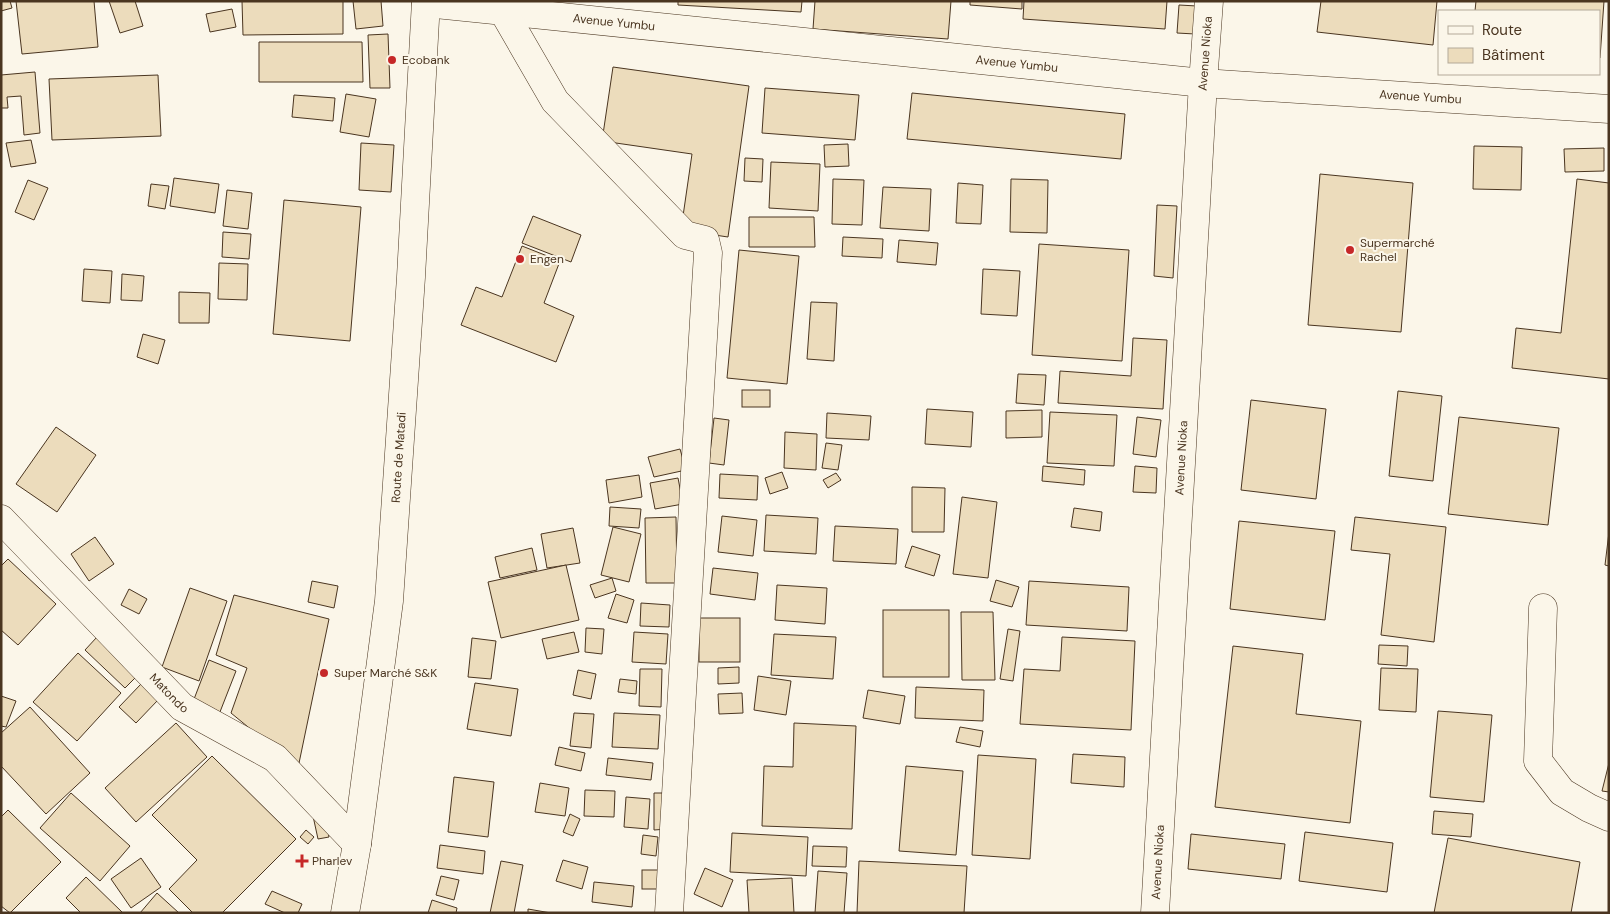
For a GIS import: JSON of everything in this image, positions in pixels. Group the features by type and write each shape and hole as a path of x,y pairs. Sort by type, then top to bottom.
{"main road":[{"name":"Avenue Nioka","path":"1155,913 1202,83 1209,1"},
{"name":"Avenue Yumbu","path":"426,2 1202,83 1609,109"},
{"name":"Route de Matadi","path":"345,913 357,844 389,601 411,278 426,2"},
{"path":"503,11 555,101 685,236 705,240 708,253 669,913"},
{"name":"Matondo","path":"1,519 182,707 275,758 357,844"},
{"path":"1543,608 1538,762 1562,792 1609,817"}],"building":[{"path":"1,1 10,1 12,8 1,11"},
{"path":"16,1 94,1 98,47 22,54"},
{"path":"109,1 135,1 143,26 120,33"},
{"path":"242,1 343,1 343,34 243,35"},
{"path":"353,1 381,1 383,26 356,29"},
{"path":"678,1 802,1 801,12 678,5"},
{"path":"815,1 951,1 948,39 813,29"},
{"path":"970,1 1022,1 1022,9 970,5"},
{"path":"1024,1 1167,1 1165,29 1023,19"},
{"path":"1321,1 1437,1 1433,45 1317,32"},
{"path":"1476,1 1604,1 1600,58 1600,10 1475,10"},
{"path":"1179,5 1197,6 1195,34 1177,33"},
{"path":"232,9 236,27 210,32 206,14"},
{"path":"388,34 390,88 370,88 368,35"},
{"path":"259,42 362,42 363,82 259,82"},
{"path":"613,67 749,86 728,237 681,230 692,154 602,141"},
{"path":"35,72 40,133 24,135 21,96 7,97 8,108 1,108 1,75"},
{"path":"158,75 161,136 52,140 49,79"},
{"path":"765,88 859,95 855,140 762,133"},
{"path":"912,93 1125,114 1121,159 907,139"},
{"path":"346,94 376,99 369,137 340,132"},
{"path":"294,95 335,98 333,121 292,117"},
{"path":"31,140 36,163 11,167 6,143"},
{"path":"361,143 394,145 391,192 359,190"},
{"path":"848,144 849,166 825,167 824,145"},
{"path":"1474,146 1522,147 1521,190 1473,189"},
{"path":"1604,148 1604,171 1565,172 1564,149"},
{"path":"745,158 763,159 762,182 744,181"},
{"path":"771,162 820,164 818,211 769,208"},
{"path":"1320,174 1413,183 1401,332 1308,325"},
{"path":"174,178 219,184 215,213 170,206"},
{"path":"833,179 864,180 862,225 832,224"},
{"path":"1011,179 1048,180 1047,233 1010,232"},
{"path":"1577,179 1609,183 1609,379 1512,368 1516,328 1561,333"},
{"path":"28,180 48,188 34,220 15,212"},
{"path":"958,183 983,185 981,224 956,223"},
{"path":"151,184 169,186 165,209 148,206"},
{"path":"883,187 931,189 929,231 880,228"},
{"path":"227,190 252,193 248,229 223,226"},
{"path":"284,200 361,207 350,341 273,334"},
{"path":"1157,205 1177,206 1173,278 1154,276"},
{"path":"533,216 581,235 571,262 522,243"},
{"path":"749,217 814,217 815,247 749,247"},
{"path":"223,232 251,234 249,259 222,257"},
{"path":"843,237 883,239 882,258 842,256"},
{"path":"899,240 938,243 936,265 897,262"},
{"path":"1039,244 1129,250 1122,361 1032,355"},
{"path":"522,246 560,261 544,303 574,316 556,362 461,325 476,287 502,297"},
{"path":"739,250 799,256 787,384 727,378"},
{"path":"219,263 248,264 247,300 218,299"},
{"path":"84,269 112,271 110,303 82,301"},
{"path":"983,269 1020,271 1017,316 981,314"},
{"path":"122,274 144,276 142,301 121,300"},
{"path":"179,292 210,293 209,323 179,323"},
{"path":"811,302 837,303 834,361 807,359"},
{"path":"143,334 165,340 158,364 137,357"},
{"path":"1133,338 1167,340 1163,409 1058,403 1060,371 1131,376"},
{"path":"1018,374 1046,375 1044,405 1016,403"},
{"path":"742,390 770,390 770,407 742,407"},
{"path":"1398,391 1442,396 1433,481 1389,476"},
{"path":"1251,400 1326,409 1316,499 1241,490"},
{"path":"927,409 973,412 971,447 925,444"},
{"path":"1042,410 1042,437 1006,438 1006,411"},
{"path":"1050,412 1117,415 1114,466 1047,463"},
{"path":"827,413 871,416 869,440 826,438"},
{"path":"1137,417 1161,420 1156,457 1133,454"},
{"path":"1459,417 1559,428 1548,525 1448,514"},
{"path":"714,418 729,420 724,465 709,463"},
{"path":"56,427 96,455 57,512 16,484"},
{"path":"785,432 817,434 816,470 784,468"},
{"path":"826,443 842,445 838,470 822,468"},
{"path":"680,449 686,470 654,477 648,457"},
{"path":"1043,466 1085,470 1084,485 1042,481"},
{"path":"1135,466 1157,468 1156,493 1133,492"},
{"path":"782,472 788,488 770,494 765,478"},
{"path":"836,473 841,480 828,488 823,480"},
{"path":"720,474 758,476 757,500 719,498"},
{"path":"639,475 642,497 609,503 606,480"},
{"path":"678,478 683,504 655,509 650,483"},
{"path":"912,487 945,488 944,532 912,532"},
{"path":"962,497 997,502 988,578 953,574"},
{"path":"610,507 641,509 639,528 609,526"},
{"path":"1074,508 1102,512 1100,531 1071,527"},
{"path":"766,515 818,518 816,554 764,551"},
{"path":"722,516 757,520 753,556 718,552"},
{"path":"676,517 677,583 646,583 645,518"},
{"path":"1355,517 1446,527 1434,642 1381,635 1390,554 1351,550"},
{"path":"1239,521 1335,531 1325,620 1230,609"},
{"path":"835,526 898,529 896,564 833,561"},
{"path":"613,527 641,534 629,582 601,575"},
{"path":"573,528 580,563 547,568 541,534"},
{"path":"1609,532 1609,566 1605,565"},
{"path":"95,537 114,564 89,581 71,554"},
{"path":"912,546 940,555 934,576 905,567"},
{"path":"532,548 537,570 500,578 495,557"},
{"path":"8,559 56,604 18,645 1,630 1,566"},
{"path":"566,565 579,620 501,638 488,582"},
{"path":"713,568 758,573 755,600 710,594"},
{"path":"612,578 616,591 595,598 590,585"},
{"path":"996,580 1019,587 1012,607 990,601"},
{"path":"312,581 338,586 334,608 308,602"},
{"path":"1029,581 1129,587 1127,631 1026,625"},
{"path":"777,585 827,588 825,624 775,620"},
{"path":"190,588 227,601 199,681 162,667"},
{"path":"129,589 147,599 139,614 121,605"},
{"path":"616,594 634,600 627,623 608,618"},
{"path":"234,595 329,619 298,768 231,713 247,668 216,655"},
{"path":"641,603 670,605 669,627 640,626"},
{"path":"883,610 949,610 949,677 883,677"},
{"path":"961,612 993,612 995,680 962,680"},
{"path":"699,618 740,618 740,662 699,662"},
{"path":"586,628 604,629 602,654 585,652"},
{"path":"1008,629 1020,631 1013,681 1000,679"},
{"path":"574,632 579,652 547,659 542,639"},
{"path":"634,632 668,634 666,664 632,662"},
{"path":"774,634 836,637 833,679 771,675"},
{"path":"97,637 137,676 125,688 85,650"},
{"path":"1062,637 1135,641 1131,730 1020,724 1024,669 1060,671"},
{"path":"472,638 496,641 491,679 468,677"},
{"path":"1379,645 1408,646 1407,666 1378,664"},
{"path":"1233,646 1303,654 1296,714 1361,721 1350,823 1215,807"},
{"path":"78,653 121,693 77,741 33,702"},
{"path":"209,660 236,671 218,717 191,707"},
{"path":"739,667 739,683 718,684 718,668"},
{"path":"1381,668 1418,669 1416,712 1379,710"},
{"path":"640,669 662,669 661,707 639,706"},
{"path":"578,670 596,674 591,699 573,695"},
{"path":"758,676 791,681 786,715 754,710"},
{"path":"620,679 637,681 636,694 618,692"},
{"path":"475,683 518,689 511,736 467,729"},
{"path":"141,684 158,700 136,723 119,707"},
{"path":"916,687 984,690 983,721 915,718"},
{"path":"868,690 905,696 900,724 863,718"},
{"path":"742,693 743,713 719,714 718,694"},
{"path":"1,696 16,701 6,727 1,726"},
{"path":"30,707 90,773 46,814 1,766 1,733"},
{"path":"1438,711 1492,715 1484,802 1430,797"},
{"path":"574,713 594,714 591,748 570,746"},
{"path":"614,713 660,715 658,749 612,747"},
{"path":"176,723 207,757 136,822 105,788"},
{"path":"794,723 856,726 852,829 762,826 764,766 793,767"},
{"path":"960,727 983,731 980,747 956,742"},
{"path":"559,747 585,753 581,771 555,765"},
{"path":"1073,754 1125,757 1124,787 1071,783"},
{"path":"978,755 1036,759 1030,859 972,855"},
{"path":"212,756 296,839 222,913 193,913 169,889 197,860 152,815"},
{"path":"608,758 653,763 651,780 606,775"},
{"path":"1609,763 1609,792 1602,791"},
{"path":"906,766 963,771 956,855 899,851"},
{"path":"454,777 494,782 488,837 448,832"},
{"path":"540,783 569,788 565,816 535,812"},
{"path":"585,790 615,791 614,817 584,816"},
{"path":"71,793 130,846 100,881 40,828"},
{"path":"654,793 668,793 668,829 654,830"},
{"path":"626,797 650,799 648,829 624,827"},
{"path":"8,810 61,862 10,913 1,906 1,817"},
{"path":"1434,811 1473,814 1471,837 1432,834"},
{"path":"324,814 329,837 318,839 313,816"},
{"path":"570,814 580,819 573,836 563,832"},
{"path":"306,830 314,837 308,844 300,837"},
{"path":"1305,832 1393,843 1387,892 1299,881"},
{"path":"732,833 808,837 806,876 730,872"},
{"path":"1191,834 1285,844 1281,879 1188,869"},
{"path":"643,835 658,837 656,856 641,854"},
{"path":"1448,838 1580,862 1571,913 1434,913"},
{"path":"440,845 485,851 483,874 437,868"},
{"path":"813,846 847,847 846,867 812,866"},
{"path":"141,858 161,887 131,908 111,879"},
{"path":"563,860 588,867 582,889 556,881"},
{"path":"501,861 523,865 514,913 490,913"},
{"path":"859,861 967,866 964,913 857,913"},
{"path":"705,868 733,880 722,907 694,894"},
{"path":"642,870 667,870 667,889 642,889"},
{"path":"818,871 847,873 844,913 815,913"},
{"path":"441,876 459,880 454,900 436,895"},
{"path":"86,877 123,913 81,913 66,898"},
{"path":"792,878 794,913 749,913 747,880"},
{"path":"594,882 634,886 632,907 592,902"},
{"path":"272,891 302,904 298,913 285,913 265,904"},
{"path":"157,893 179,913 140,913"},
{"path":"432,900 457,908 456,913 428,913"},
{"path":"528,909 551,913 528,913"}],"place":[{"name":"Ecobank","path":"392,60"},
{"name":"Supermarché Rachel","path":"1350,250"},
{"name":"Engen","path":"520,259"},
{"name":"Super Marché S&K","path":"324,673"},
{"name":"Pharlev","path":"302,861"}]}
